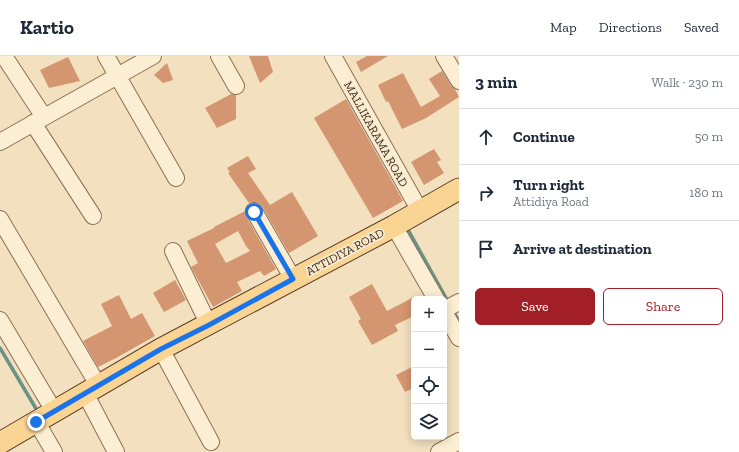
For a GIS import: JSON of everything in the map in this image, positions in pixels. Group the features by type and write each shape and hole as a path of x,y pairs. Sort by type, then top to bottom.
{"main road":[{"name":"ATTIDIYA ROAD","path":"3,445 45,416 161,349 209,325 405,220 459,189"}],"street":[{"path":"4,56 38,120 93,216"},
{"path":"106,56 176,178"},
{"path":"0,142 153,56"},
{"path":"219,56 236,86"},
{"name":"MALLIKARAMA ROAD","path":"333,56 405,220 435,296"},
{"path":"444,56 459,81"},
{"path":"254,212 293,279"},
{"path":"0,219 91,389 116,452"},
{"path":"173,251 209,325"},
{"path":"447,309 459,302"},
{"path":"447,316 459,338"},
{"path":"0,320 45,416 54,452"},
{"path":"161,349 211,442"},
{"path":"439,452 459,441"}],"building":[{"path":"249,56 268,56 273,72 260,83"},
{"path":"367,56 388,56 361,72 356,62"},
{"path":"68,57 80,81 49,88 40,70"},
{"path":"167,63 173,80 163,83 154,75"},
{"path":"442,71 459,97 426,118 402,129 378,85 403,73 421,107 440,96 429,79"},
{"path":"231,94 236,95 236,119 217,128 205,108"},
{"path":"346,99 403,201 373,218 314,118"},
{"path":"434,149 441,160 437,162 444,173 424,185 411,162"},
{"path":"248,156 256,169 248,173 270,205 292,192 318,236 289,253 262,206 259,203 249,203 228,173 230,172 227,168"},
{"path":"245,211 246,216 276,269 264,276 260,271 237,282 242,291 213,307 191,267 198,263 187,241","holes":["238,231 250,251 226,263 215,244"]},
{"path":"175,280 186,300 164,312 153,293"},
{"path":"372,284 387,311 411,299 411,317 395,325 398,331 372,345 358,321 361,319 349,297"},
{"path":"119,295 131,319 142,313 155,336 98,367 83,341 112,326 101,304"},
{"path":"411,368 411,389 405,392 396,375"}],"waterway":[{"path":"406,226 445,296"},
{"path":"455,314 459,322"},
{"path":"0,348 38,412"}],"route":[{"path":"36,422 161,349 209,325 293,279 254,212"}]}
